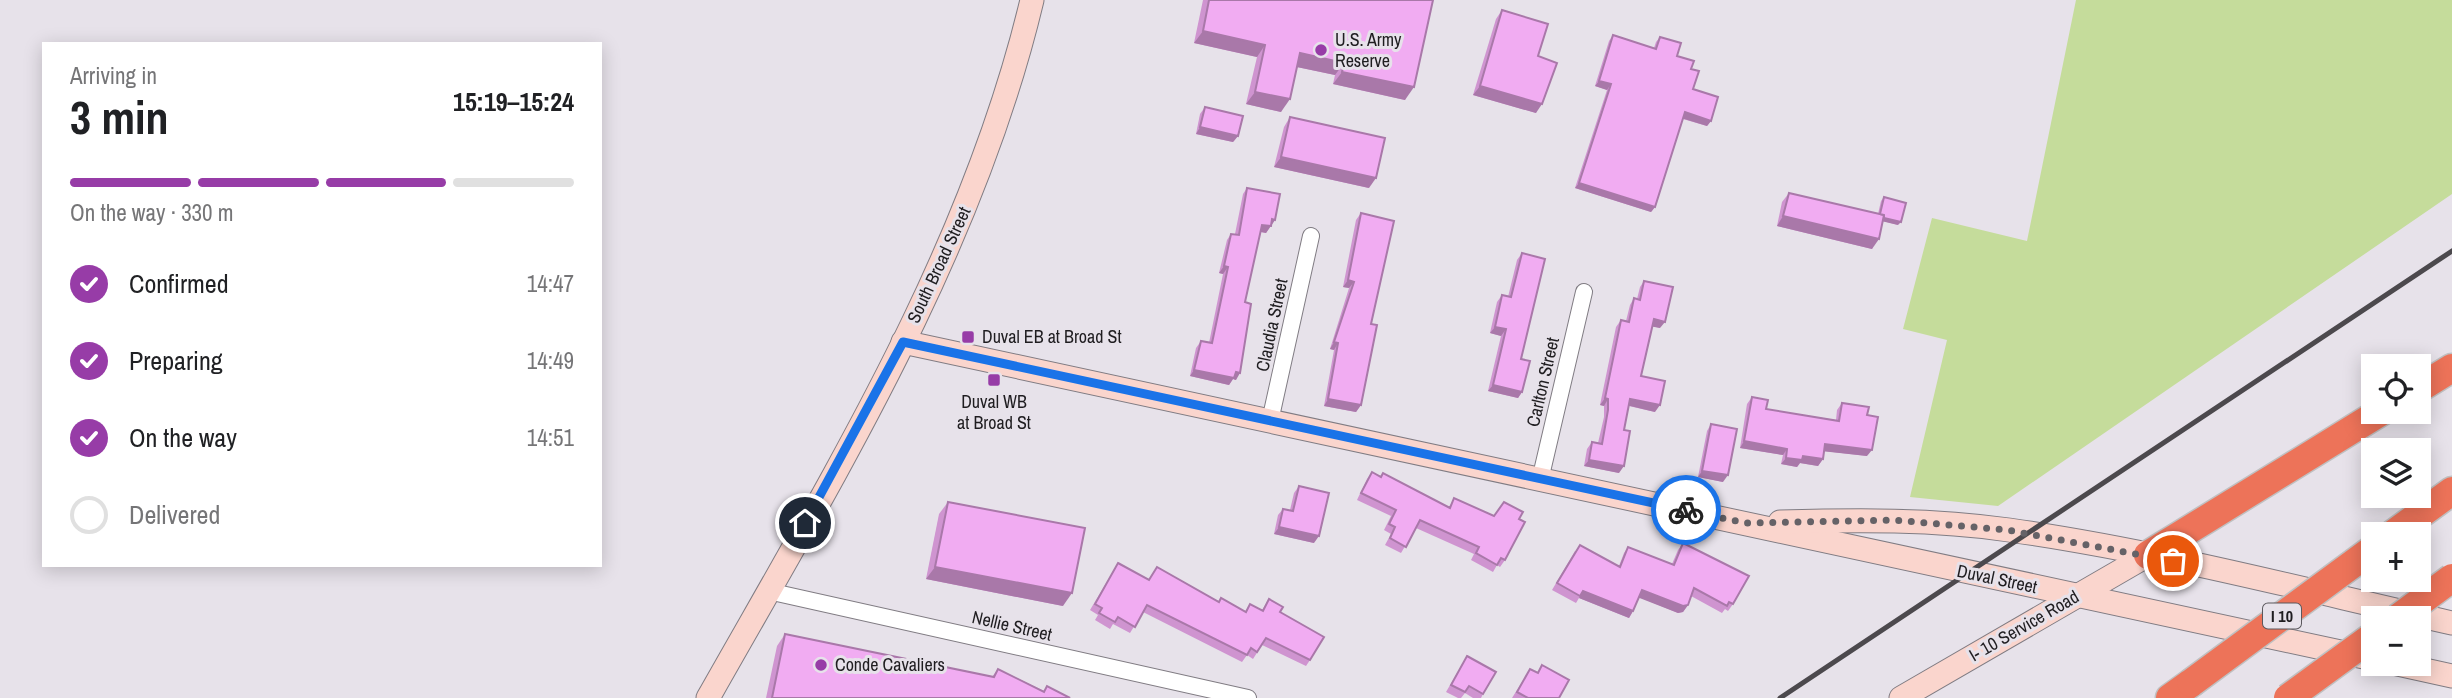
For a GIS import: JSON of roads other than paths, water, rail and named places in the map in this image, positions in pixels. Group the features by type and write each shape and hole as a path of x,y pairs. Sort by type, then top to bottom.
{"highway":[{"path":"2431,381 2452,368"},
{"path":"2148,555 2361,424"},
{"path":"2409,522 2452,491"},
{"name":"I 10","path":"2181,691 2361,558"},
{"path":"2414,606 2452,578"},
{"path":"2288,698 2361,645"}],"street":[{"name":"South Broad Street","path":"708,698 938,273 999,116 1032,0"},
{"name":"Claudia Street","path":"1270,421 1311,236"},
{"name":"Carlton Street","path":"1539,480 1584,292"},
{"name":"Duval Street","path":"903,342 2361,656"},
{"name":"Duval Street","path":"1745,523 1893,520 2007,530 2148,555 2452,623"},
{"name":"I- 10 Service Road","path":"1901,698 2148,555"},
{"name":"Nellie Street","path":"768,591 1248,698"},
{"path":"2431,671 2452,676"}],"railway":[{"path":"1780,698 2452,251"}],"place":[{"name":"U.S. Army Reserve","path":"1321,50"},
{"name":"Duval EB at Broad St","path":"968,337"},
{"name":"Duval WB at Broad St","path":"994,380"},
{"name":"Conde Cavaliers","path":"821,665"}]}
